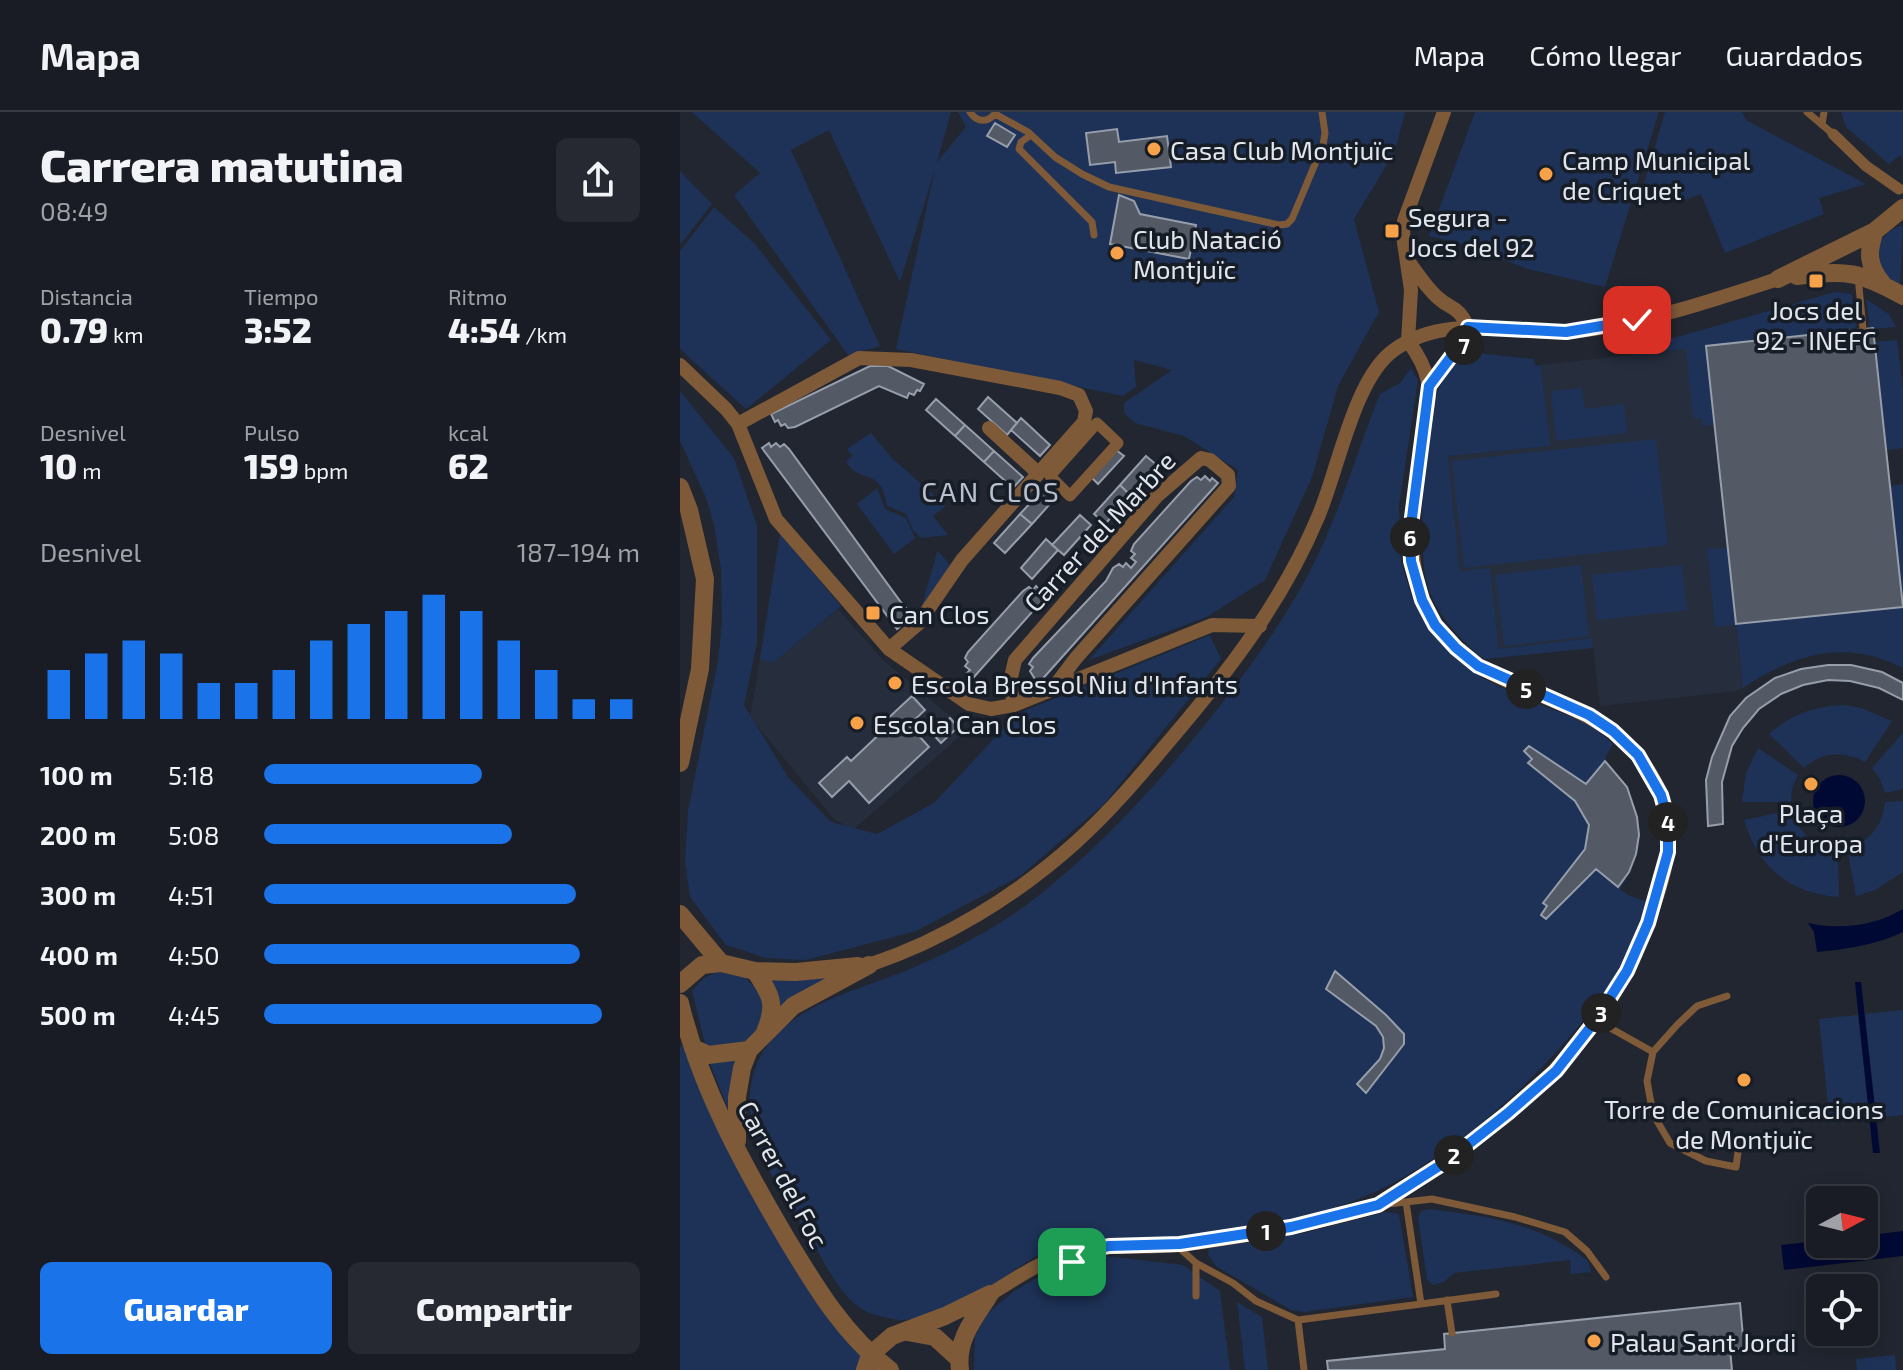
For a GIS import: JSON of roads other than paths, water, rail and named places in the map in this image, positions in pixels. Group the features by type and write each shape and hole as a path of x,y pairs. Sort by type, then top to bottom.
{"street":[{"path":"867,1362 879,1344 892,1336 990,1294 1056,1257 1072,1261 1109,1246 1176,1245 1291,1227 1378,1205 1447,1161 1556,1071 1596,1020 1627,971 1648,923 1668,852 1668,820 1661,795 1638,755 1613,731 1589,715 1478,666 1456,648 1435,625 1422,600 1411,561 1410,533 1429,386 1418,356 1408,341 1411,309 1404,221 1444,112"},
{"path":"1833,134 1866,166 1899,189"},
{"path":"1778,279 1893,220"},
{"path":"1882,283 1872,270 1869,257 1893,220"},
{"path":"1409,262 1439,299 1453,305 1461,313 1468,327 1463,346 1429,386"},
{"path":"739,1155 735,1130 742,1068 749,1050 764,1034 793,1006 869,965 951,930 1028,882 1077,842 1190,717 1239,656 1291,574 1319,516 1373,370 1390,353 1425,333 1468,327 1544,332 1588,330 1685,308 1778,279 1831,272 1858,275 1882,283 1903,296"},
{"path":"1411,309 1426,301 1439,299"},
{"path":"1418,356 1435,362 1450,358"},
{"path":"738,424 859,358 911,360 1060,388 1079,395 1086,411 1084,422 962,560 918,624 889,649"},
{"path":"680,365 738,424 771,510 889,649 969,704 991,709 1014,705 1212,625 1260,626"},
{"path":"1097,423 1118,443 1070,496 1050,476 1097,423"},
{"path":"989,428 1038,473"},
{"name":"Carrer del Marbre","path":"1014,705 1010,682 1015,660 1157,496 1189,465 1201,458 1210,460 1228,475 1229,486 1076,658 1052,690"},
{"path":"680,487 689,510 705,579 700,669 680,763"},
{"path":"680,914 721,963"},
{"path":"680,984 702,965 721,963 755,971 796,972 869,965"},
{"path":"755,971 770,994 773,1014 764,1034"},
{"name":"Carrer del Foc","path":"680,1003 693,1048 739,1155 827,1304 867,1362 890,1370"},
{"path":"693,1048 708,1055 749,1050"},
{"path":"959,1364 964,1333 990,1294"},
{"path":"906,1332 935,1337 959,1364"}],"lane":[{"path":"970,112 974,118 983,121 996,113 1031,135 1055,157 1109,187 1279,225 1287,224 1292,219 1323,145 1322,112"},
{"path":"1807,112 1833,134"},
{"path":"1822,125 1824,112"},
{"path":"1031,135 1021,142 1019,149 1092,222 1094,235"},
{"path":"1858,275 1863,329"},
{"path":"1727,996 1697,1006 1653,1052 1647,1081 1653,1114 1670,1143 1706,1161 1736,1167 1740,1137"},
{"path":"1596,1020 1653,1052"},
{"path":"1378,1205 1432,1199 1515,1217 1565,1232 1587,1251 1606,1277"},
{"path":"1406,1202 1421,1304"},
{"path":"1176,1245 1196,1263 1233,1283 1256,1301 1298,1320 1496,1294"},
{"path":"1196,1263 1196,1296"},
{"path":"1447,1300 1452,1333"},
{"path":"1298,1320 1304,1370"}],"place":[{"name":"Casa Club Montjuïc","path":"1154,149"},
{"name":"Camp Municipal de Criquet","path":"1546,174"},
{"name":"Segura - Jocs del 92","path":"1392,231"},
{"name":"Club Natació Montjuïc","path":"1117,253"},
{"name":"Jocs del 92 - INEFC","path":"1816,281"},
{"name":"Can Clos","path":"873,613"},
{"name":"Escola Bressol Niu d'Infants","path":"895,683"},
{"name":"Escola Can Clos","path":"857,723"},
{"name":"Plaça d'Europa","path":"1811,784"},
{"name":"Torre de Comunicacions de Montjuïc","path":"1744,1080"},
{"name":"Palau Sant Jordi","path":"1594,1341"}],"district":[{"name":"CAN CLOS","path":"991,491"}]}
